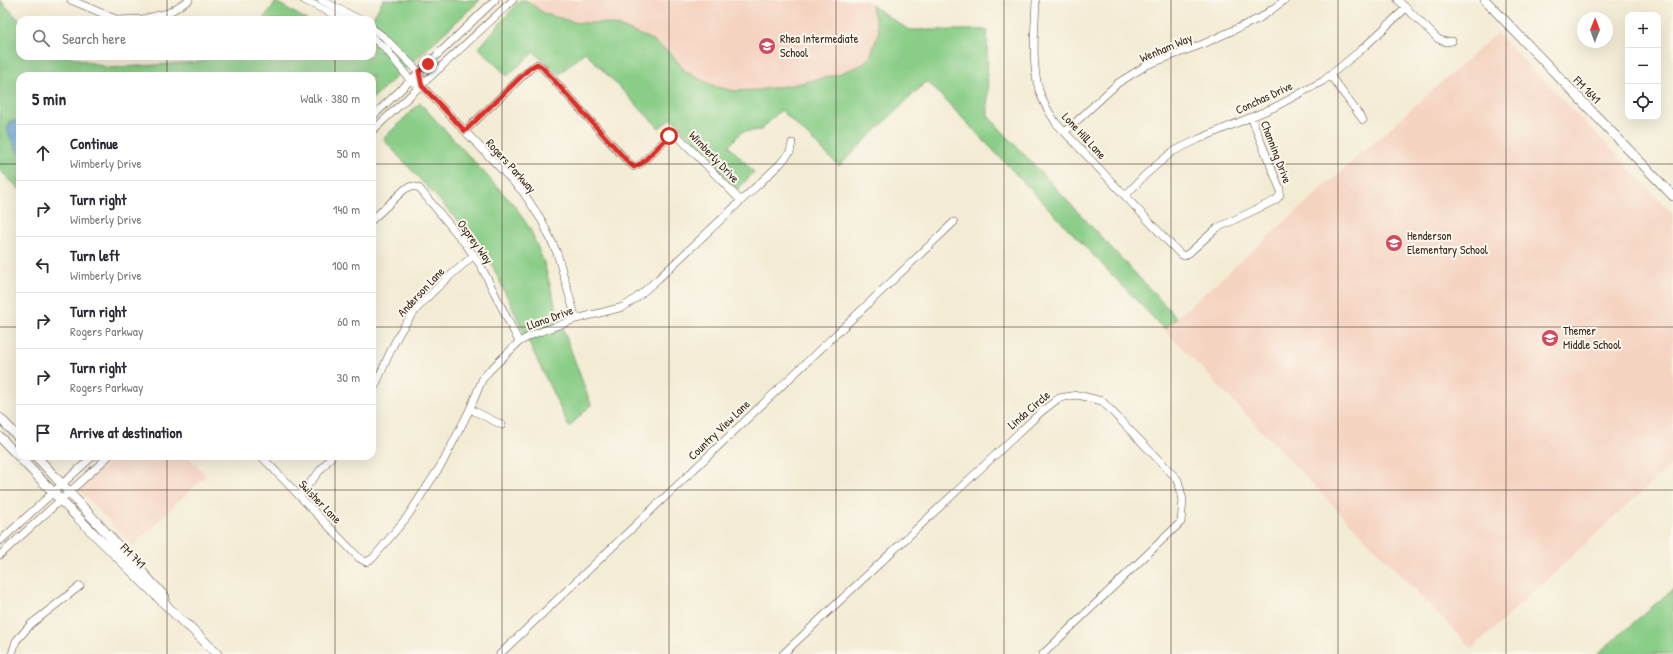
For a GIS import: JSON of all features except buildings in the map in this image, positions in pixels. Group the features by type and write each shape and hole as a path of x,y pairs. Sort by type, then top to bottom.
{"main road":[{"name":"FM 1641","path":"1485,0 1673,196"},
{"path":"0,418 16,436"},
{"name":"FM 741","path":"0,437 16,454"},
{"name":"FM 741","path":"22,460 61,501 217,654"},
{"name":"FM 741","path":"40,460 188,621 190,627"}],"street":[{"path":"71,0 109,16"},
{"path":"156,16 168,13 189,0"},
{"path":"304,0 337,16"},
{"path":"322,0 353,16"},
{"path":"376,113 495,0"},
{"path":"376,127 513,0"},
{"name":"Lone Hill Lane","path":"1036,0 1035,62 1039,89 1044,105 1056,123 1179,253 1184,256"},
{"name":"Wenham Way","path":"1065,132 1118,83 1142,69 1203,44 1260,18 1285,0"},
{"path":"1398,0 1438,39 1446,42 1452,41"},
{"name":"Conchas Drive","path":"1125,196 1145,175 1172,152 1198,139 1275,107 1323,81 1361,50 1406,8"},
{"path":"376,31 419,72 422,86"},
{"name":"Rogers Parkway","path":"376,40 386,49 410,80 422,86 523,192 542,221 557,253 576,320"},
{"name":"Wimberly Drive","path":"465,131 530,68 537,64 542,67 634,167 642,163 669,136 675,133 740,201"},
{"path":"1330,75 1363,120"},
{"name":"Channing Drive","path":"1184,256 1217,228 1276,200 1280,195 1280,189 1251,117"},
{"name":"Llano Drive","path":"366,562 373,558 407,517 443,462 470,409 482,380 489,371 519,342 534,334 576,320 623,307 635,299 780,164 790,152 792,143"},
{"name":"Osprey Way","path":"376,216 405,189 412,186 419,188 474,255 519,342"},
{"name":"Country View Lane","path":"500,654 954,222"},
{"name":"Anderson Lane","path":"376,383 398,335 410,318 424,301 474,255"},
{"name":"Linda Circle","path":"783,654 1041,412 1059,398 1078,395 1102,401 1178,480 1183,500 1181,522 1043,654"},
{"path":"470,409 502,425"},
{"path":"0,541 89,460"},
{"path":"0,555 105,460"},
{"name":"Swisher Lane","path":"264,460 359,558 366,562"},
{"path":"299,496 329,460"},
{"path":"12,654 16,641 31,624 80,586"}],"shaded area":[{"name":"Rhea Intermediate School","path":"526,0 867,0 871,5 879,31 870,57 861,65 850,70 836,75 792,85 758,90 735,91 716,87 686,72 671,54 624,28 605,23 578,23 545,14"},
{"path":"1497,33 1673,214 1673,463 1472,649 1164,329"},
{"path":"112,460 192,460 206,475 133,546 80,491 82,487"}],"green space":[{"path":"0,0 16,17 16,60 82,60 109,68 200,62 207,60 376,60 376,16 374,16 383,0 480,0 376,95 376,72 16,72 16,186 0,170"},
{"path":"520,0 526,0 545,14 578,23 605,23 624,28 650,39 671,54 686,72 716,87 735,91 758,90 792,85 836,75 861,65 870,57 879,31 871,5 909,30 987,30 988,116 1177,318 1164,329 927,81 839,166 781,110 761,130 741,132 729,146 754,172 737,190 672,118 659,128 585,52 559,74 534,52 507,76 479,48"},
{"path":"276,2 300,16 265,16"},
{"path":"420,103 515,206 530,229 544,263 558,315 591,405 569,427 485,250 383,139"},
{"path":"1673,589 1673,654 1597,654"}],"water":[{"path":"11,121 16,121 16,149 7,130"}],"place":[{"name":"Rhea Intermediate School","path":"767,46"},
{"name":"Henderson Elementary School","path":"1394,243"},
{"name":"Themer Middle School","path":"1550,338"}],"route":[{"path":"428,64 419,72 422,86 465,131 530,68 537,64 542,67 634,167 642,163 669,136"}]}
